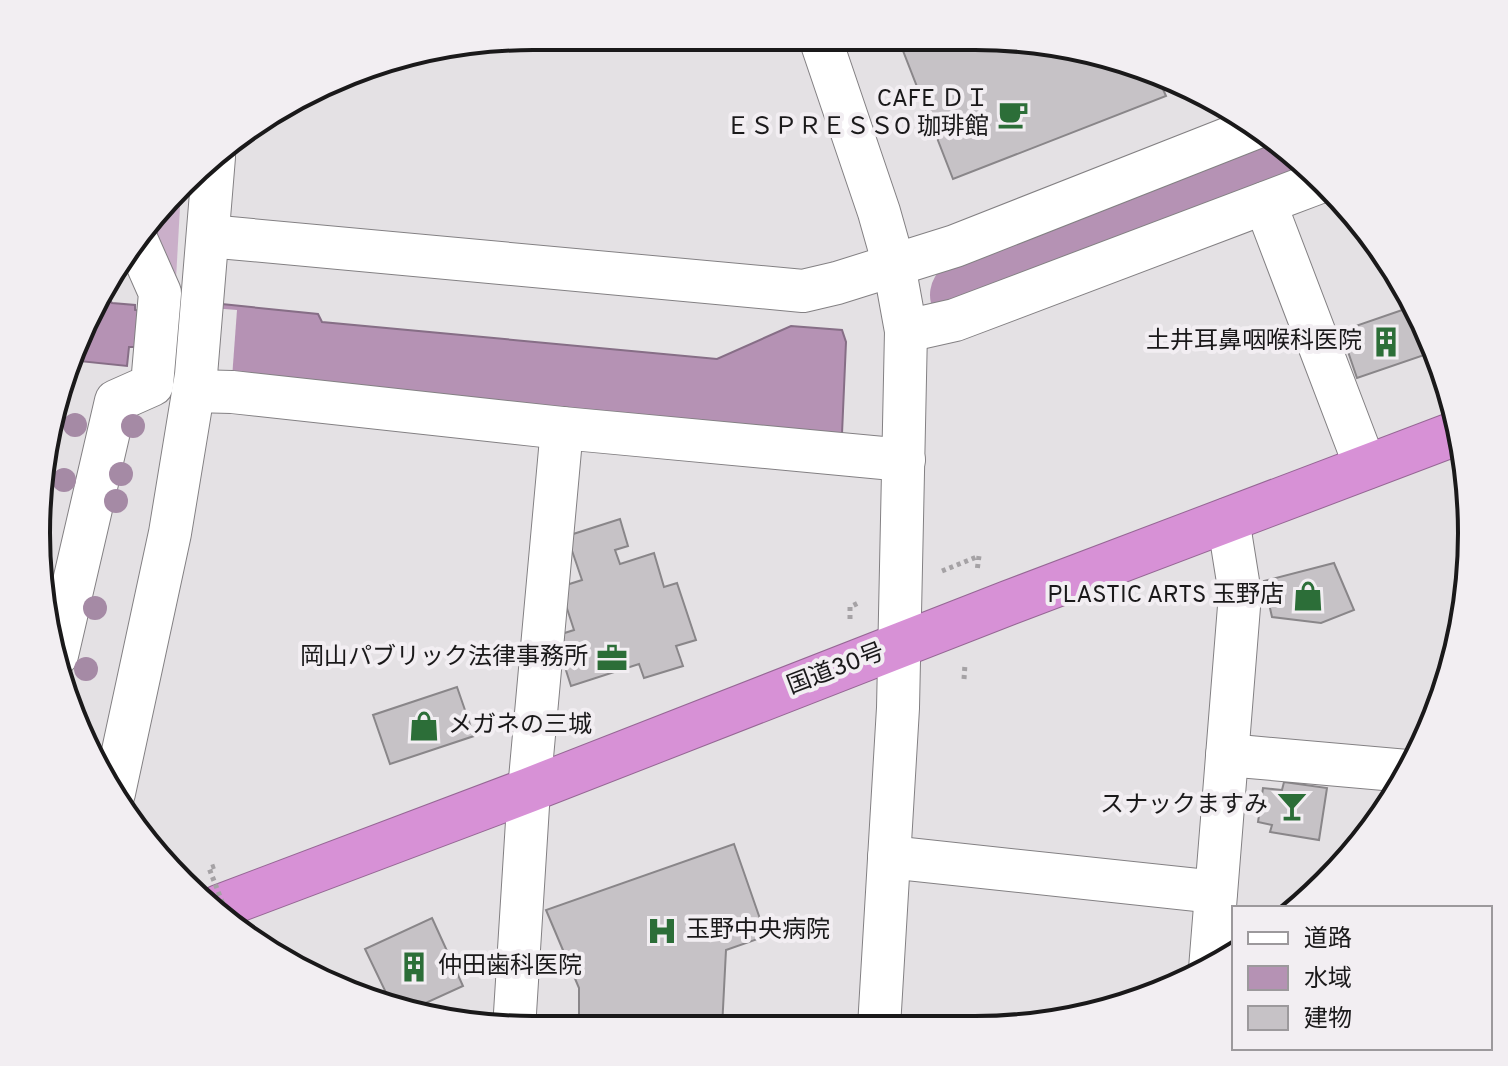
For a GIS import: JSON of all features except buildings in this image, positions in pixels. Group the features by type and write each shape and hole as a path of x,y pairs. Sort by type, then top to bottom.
{"highway":[{"name":"国道30号","path":"217,886 529,790 1448,436"}],"street":[{"path":"824,50 879,212 894,265 906,331 900,645 880,1016"},
{"path":"208,236 803,291 955,246 1245,132"},
{"path":"117,778 167,549 194,383 213,172"},
{"path":"906,331 955,320 1311,186"},
{"path":"1265,203 1366,468"},
{"path":"61,637 116,401 152,385 160,293 141,251"},
{"path":"194,383 232,392 562,428 904,460"},
{"path":"515,1015 529,790 562,428"},
{"path":"1213,953 1221,909 1227,755 1240,594 1228,519"},
{"path":"1227,755 1395,770"},
{"path":"889,857 1221,909"}],"path":[{"path":"217,886 209,868 222,902"}],"shaded area":[{"path":"180,203 175,297 147,243"}],"water":[{"path":"153,297 318,314 322,322 717,359 791,326 842,330 846,342 842,434 146,369"},
{"path":"110,301 135,305 135,310 141,311 137,347 129,347 127,366 82,361"}],"pier":[{"path":"172,305 237,310 232,378 166,372"}],"waterway":[{"path":"966,295 978,292 999,277 1285,163"}],"place":[{"name":"CAFE ＤＩ ＥＳＰＲＥＳＳO 珈琲館","path":"1013,114"},
{"name":"土井耳鼻咽喉科医院","path":"1386,342"},
{"name":"PLASTIC ARTS 玉野店","path":"1308,596"},
{"name":"岡山パブリック法律事務所","path":"612,658"},
{"name":"メガネの三城","path":"424,726"},
{"name":"スナックますみ","path":"1292,806"},
{"name":"玉野中央病院","path":"662,931"},
{"name":"仲田歯科医院","path":"414,967"}]}
